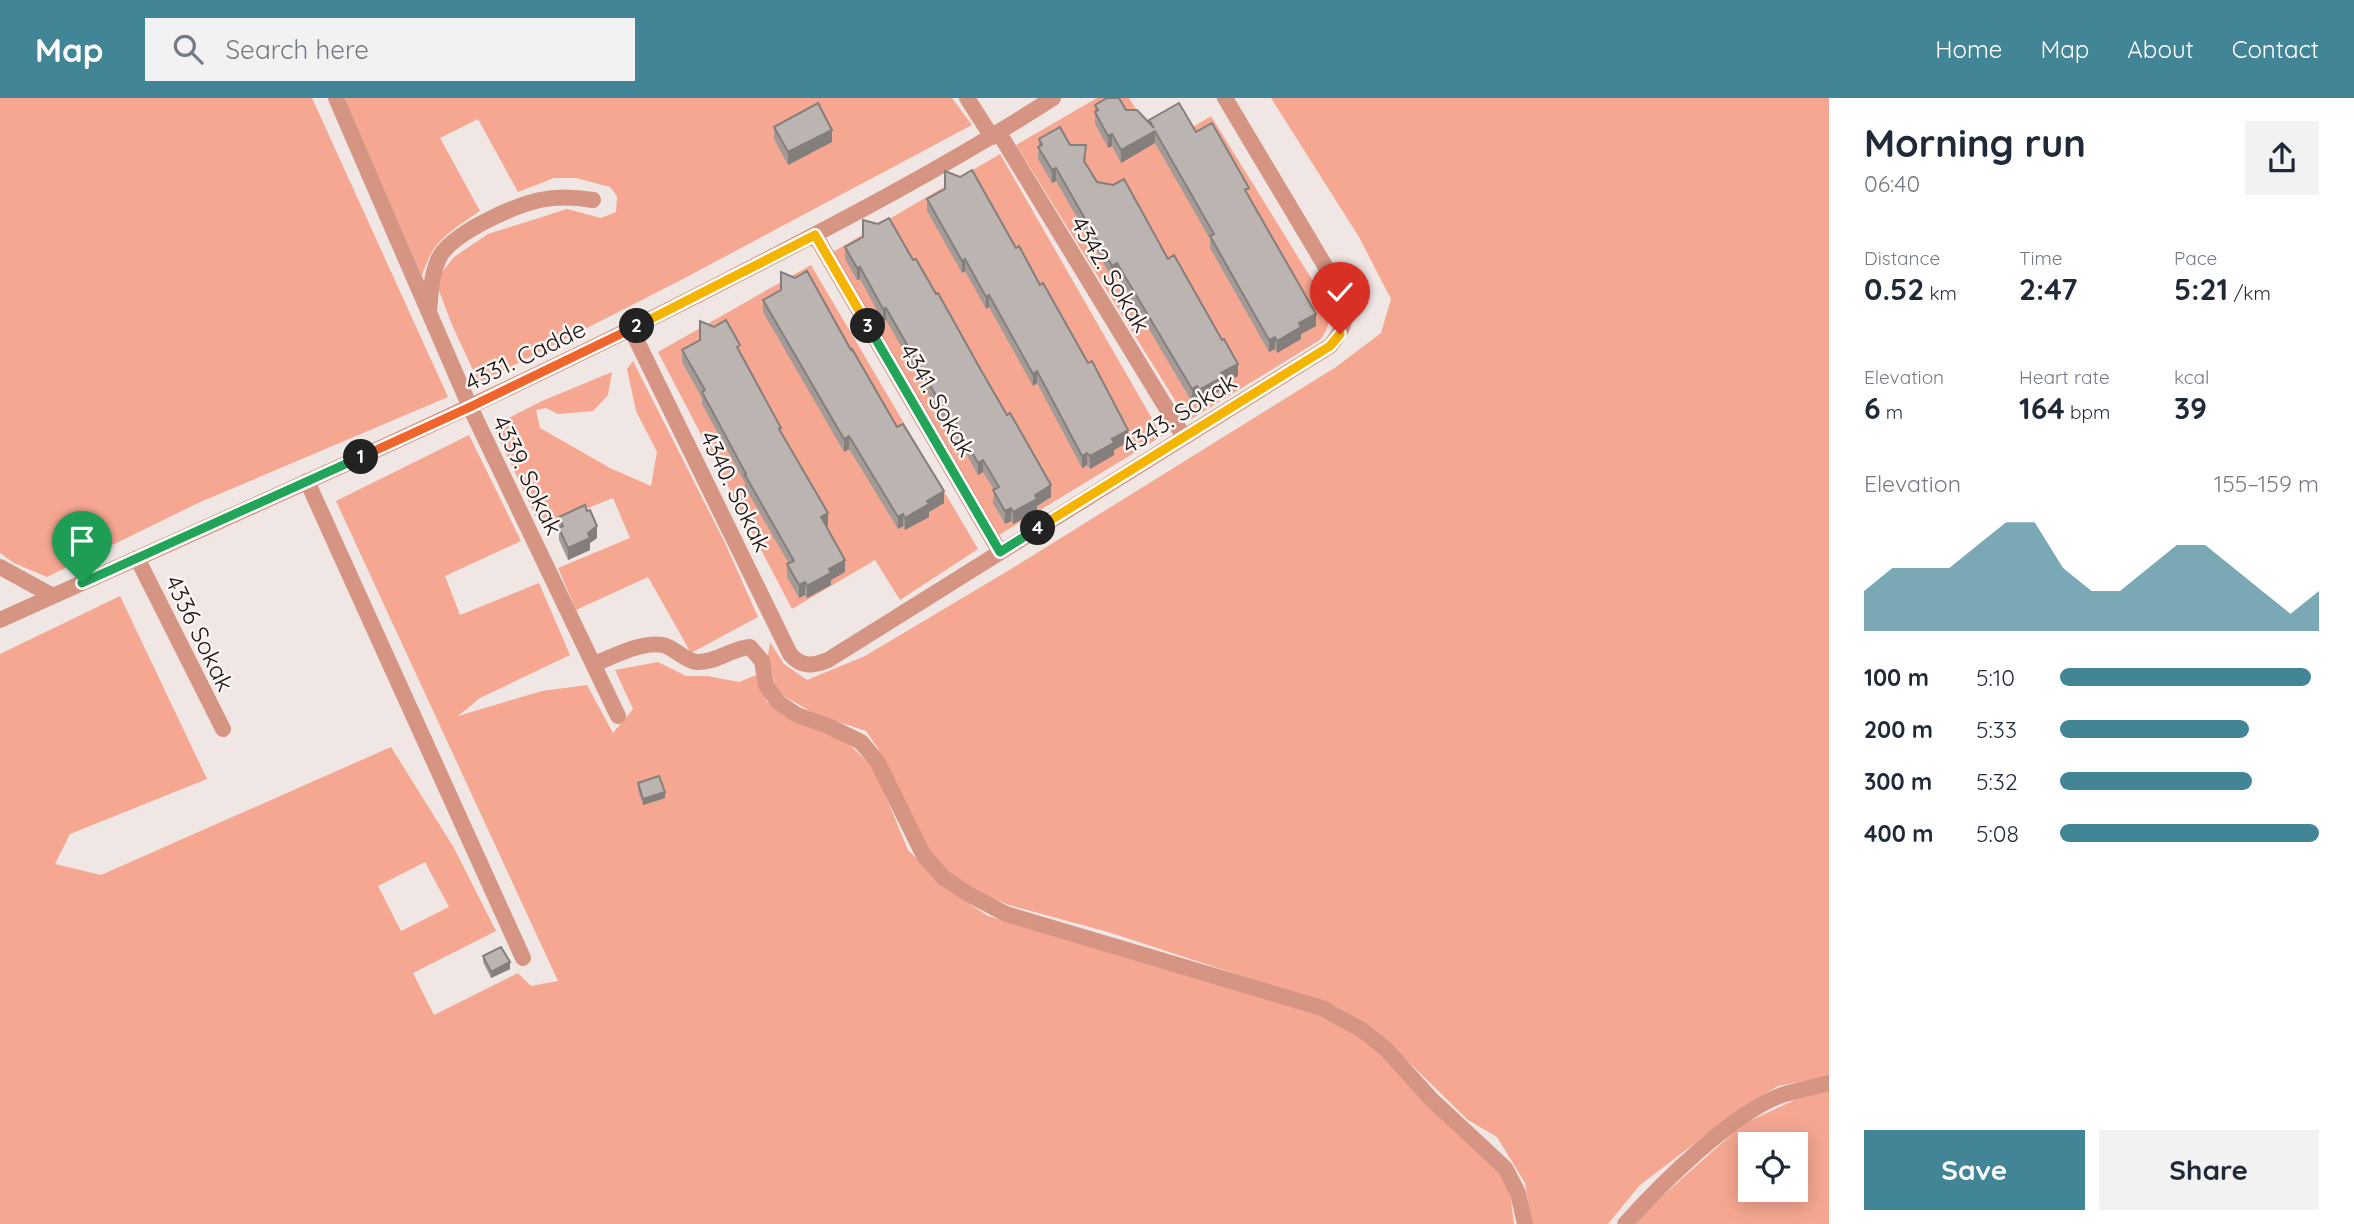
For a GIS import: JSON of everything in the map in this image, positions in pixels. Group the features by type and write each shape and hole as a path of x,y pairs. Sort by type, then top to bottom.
{"street":[{"name":"4339. Sokak","path":"336,98 470,407 618,716"},
{"name":"4342. Sokak","path":"967,98 995,135 1184,437"},
{"name":"4331. Cadde","path":"0,620 470,407 631,329 815,235 995,135 1053,98"},
{"name":"4343. Sokak","path":"807,666 828,660 1330,346 1340,334 1346,319 1346,301 1225,98"},
{"path":"429,313 432,276 440,256 455,239 485,222 538,200 568,196 593,200"},
{"name":"4341. Sokak","path":"815,235 1000,552"},
{"name":"4340. Sokak","path":"631,329 790,654 797,663 807,666"},
{"path":"307,481 523,958"},
{"name":"4336 Sokak","path":"137,558 223,729"},
{"path":"0,567 52,596"},
{"path":"594,664 643,646 663,645 696,662 715,659 738,648 750,647 762,660 766,685 778,702 797,715 861,742 877,761 924,856 944,878 1006,914 1322,1008 1362,1030 1386,1049 1431,1099 1505,1168 1518,1193 1525,1224"},
{"path":"1625,1224 1705,1145 1748,1113 1780,1095 1829,1083"}],"shaded area":[{"path":"0,98 312,98 448,397 198,503 47,577 14,563 0,553"},
{"path":"952,98 972,125 681,280 479,383 438,288 442,272 454,257 488,234 567,209 601,218 616,212 617,196 610,187 576,178 554,178 518,192 478,119 440,138 480,211 451,231 437,245 422,276 345,99"},
{"path":"1097,98 1129,98 1160,147 1211,116 1327,304 1328,323 1320,340 1188,421 1016,145"},
{"path":"1271,98 1829,98 1829,1076 1778,1086 1745,1105 1640,1185 1608,1224 1532,1224 1525,1183 1497,1137 1468,1120 1380,1034 1337,1007 1108,932 1009,905 967,888 939,867 899,795 879,750 866,731 817,715 777,692 768,656 770,642 784,664 807,680 865,656 1011,569 1336,367 1381,333 1391,299 1359,237"},
{"path":"1000,154 1162,436 999,535 833,252"},
{"path":"811,265 978,549 900,600 875,560 792,609 658,352"},
{"path":"633,361 725,543 758,617 691,653 648,577 576,610 558,568 630,538 613,498 541,527 493,426 542,401 612,372 608,395 593,411 558,414 546,408 536,410 540,428 610,468 651,486 657,452 636,411 627,369"},
{"path":"469,435 521,541 445,576 460,615 539,583 570,655 480,698 458,716 542,691 587,685 613,733 633,709 615,670 658,662 686,676 707,676 739,682 756,675 767,702 795,720 819,728 852,747 874,768 908,850 947,889 988,916 1341,1020 1377,1049 1479,1151 1509,1185 1514,1224 0,1224 0,654 120,596 207,779 70,834 55,864 101,875 391,747 454,848 496,931 413,973 434,1015 518,973 531,986 558,981 336,501","holes":["425,862 449,907 401,931 378,886"]},
{"path":"1829,1089 1829,1224 1636,1224 1648,1209 1743,1124 1816,1090"}],"building":[{"path":"1107,98 1119,98 1126,110 1137,110 1154,128 1149,120 1179,103 1196,132 1212,123 1249,188 1245,190 1316,314 1299,323 1301,327 1277,341 1275,337 1269,340 1210,236 1214,234 1155,131 1121,150 1112,134 1108,136 1095,112 1098,110 1095,105"},
{"path":"818,103 832,130 788,152 774,127"},
{"path":"1060,127 1070,145 1086,145 1084,161 1097,182 1113,185 1124,179 1168,259 1174,255 1238,364 1221,373 1223,377 1199,390 1197,386 1192,389 1117,263 1112,266 1056,168 1052,170 1038,147 1042,145 1039,139"},
{"path":"972,170 1016,248 1019,246 1040,285 1043,283 1088,363 1092,361 1128,430 1112,439 1114,443 1090,456 1087,453 1082,456 1037,371 1033,374 989,295 986,297 965,259 962,261 927,199 945,189 945,171 960,177"},
{"path":"889,218 913,260 916,259 936,294 938,293 1007,415 1010,413 1051,485 1035,495 1037,499 1013,512 1011,508 1005,511 993,490 999,487 983,460 978,463 954,420 951,422 886,308 883,309 860,267 857,268 845,247 863,237 863,220 878,224"},
{"path":"807,271 897,427 903,424 944,491 927,501 929,504 905,518 903,514 898,517 849,436 844,439 763,300 781,290 781,272 795,278"},
{"path":"726,320 740,345 737,347 781,428 779,429 828,513 821,517 845,560 829,569 831,573 807,586 805,582 799,585 787,564 794,561 745,475 702,392 705,390 682,350 700,340 700,321 714,327"},
{"path":"585,505 597,526 588,533 590,538 568,548 559,528 563,526 559,517"},
{"path":"659,776 665,792 643,799 638,783"},
{"path":"501,947 510,962 491,972 483,956"}],"route":[{"path":"82,583 470,407 815,235 1000,552 1330,346 1340,334"}]}
